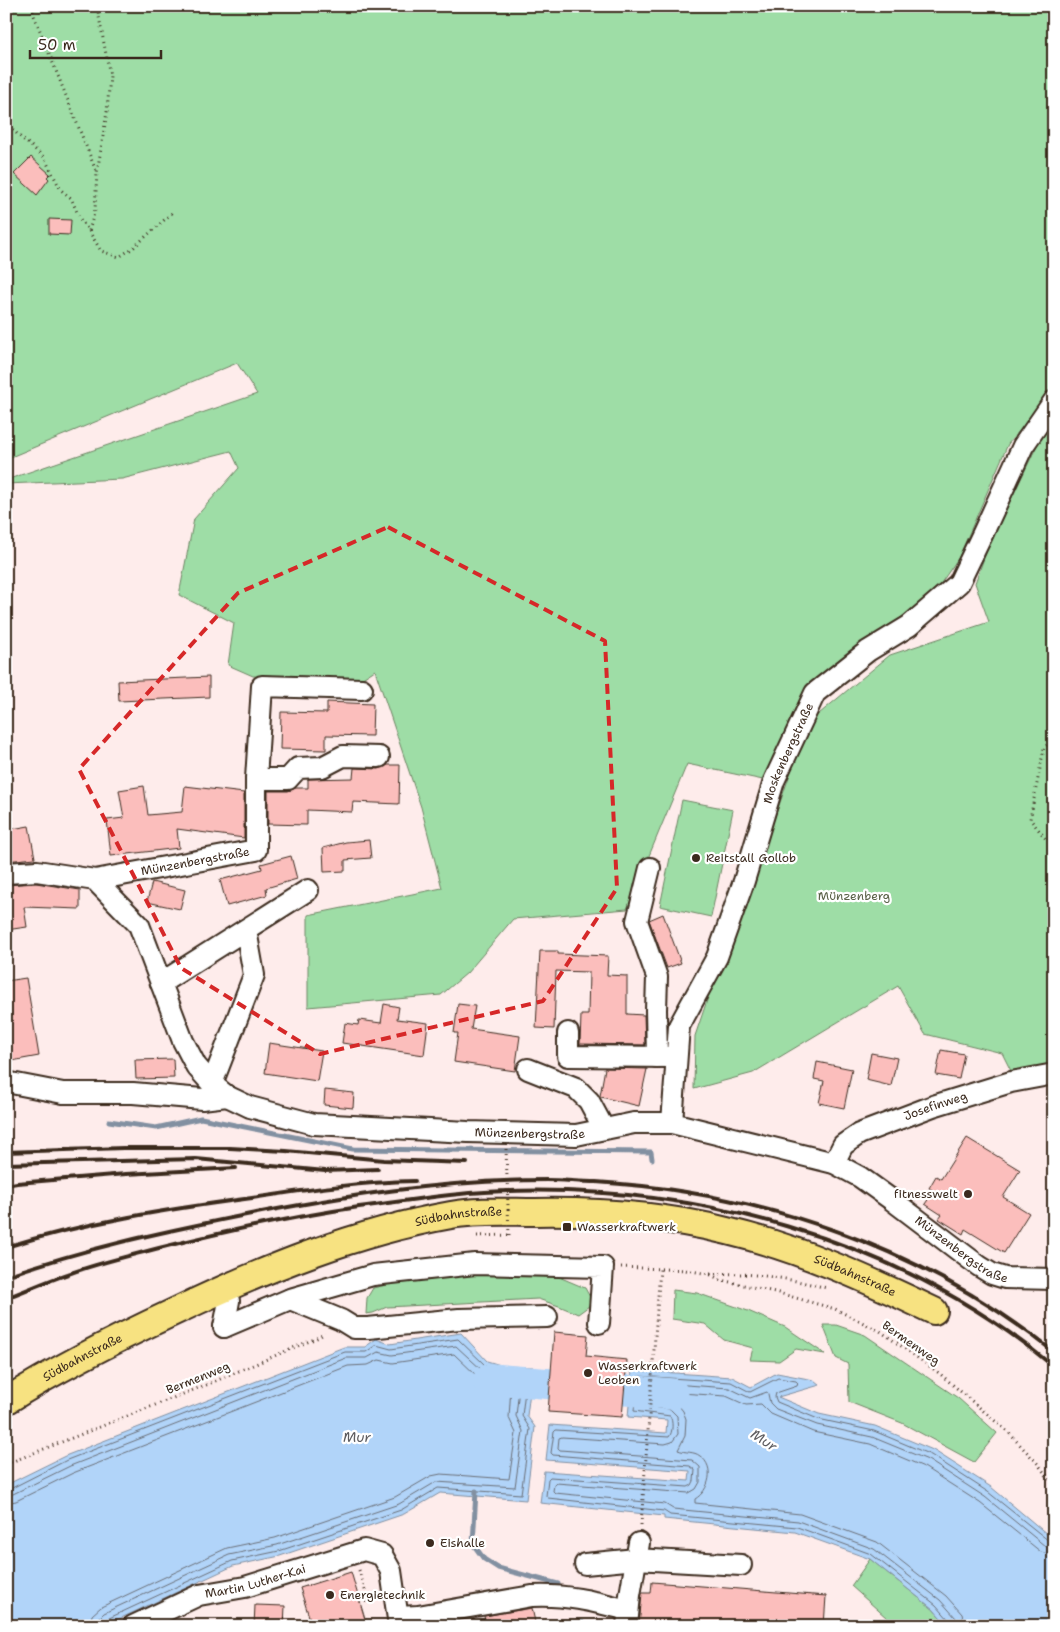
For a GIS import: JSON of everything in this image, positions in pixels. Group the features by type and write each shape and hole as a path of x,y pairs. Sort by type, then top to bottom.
{"main road":[{"name":"Südbahnstraße","path":"6,1401 81,1356 226,1287 278,1266 372,1234 454,1215 489,1212 569,1212 669,1220 734,1233 777,1245 846,1271 879,1284 934,1311"}],"street":[{"name":"Moskenbergstraße","path":"672,1122 666,1057 679,1026 717,957 744,881 774,781 815,693 868,651 909,626 959,583 1022,446 1054,401"},
{"name":"Münzenbergstraße","path":"6,873 37,871 95,880 256,850 256,779 262,686 362,689"},
{"path":"256,779 288,780 298,768 322,767 343,756 379,757"},
{"path":"568,1033 568,1056 666,1057 656,1010 657,977 637,921 650,868"},
{"name":"Münzenbergstraße","path":"95,880 139,925 183,1040 196,1066 220,1090 250,1107 314,1124 468,1132 576,1135 634,1123 672,1122 834,1163 868,1183 992,1274 1005,1278 1054,1279"},
{"path":"161,983 308,890"},
{"path":"6,1082 63,1093 133,1092 202,1099 220,1090 254,975 246,930"},
{"path":"528,1069 576,1088 589,1101 604,1129"},
{"name":"Josefinweg","path":"834,1163 843,1145 859,1134 933,1106 1011,1082 1054,1074"},
{"path":"226,1287 229,1301 224,1327 290,1299 373,1275 475,1264 603,1266 599,1318"},
{"path":"290,1299 341,1320 354,1328 458,1319 547,1317"},
{"name":"Martin Luther-Kai","path":"133,1626 199,1595 245,1586 364,1550 382,1555 391,1571 399,1621"},
{"path":"585,1564 638,1551 741,1566"},
{"path":"399,1621 532,1596 549,1595 579,1598 627,1618 638,1551"}],"path":[{"path":"33,6 33,13 97,173"},
{"path":"89,230 95,210 97,173 108,112 110,76 97,6"},
{"path":"6,122 44,157 61,190 71,198 80,219 101,251 118,257 133,248 172,213"},
{"path":"1054,738 1044,748 1030,819 1046,839 1054,840"},
{"path":"506,1149 509,1235"},
{"name":"Bermenweg","path":"603,1266 709,1274 721,1280 835,1308 880,1331 939,1372 1008,1432 1038,1464 1054,1486"},
{"path":"638,1551 660,1269"},
{"path":"709,1274 734,1272 763,1275 830,1289"},
{"name":"Bermenweg","path":"6,1464 206,1385 319,1337 341,1320"},
{"path":"358,1565 368,1600"}],"highlighted area":[{"path":"388,527 605,641 617,888 543,1001 320,1054 181,968 79,769 238,593"}],"green space":[{"path":"6,6 1054,6 1054,390 1008,444 959,557 941,583 919,604 845,659 802,694 763,780 687,764 627,909 513,919 467,973 441,995 308,1007 308,915 442,888 421,807 375,670 361,679 253,676 228,665 234,623 179,595 194,519 239,468 231,451 122,479 6,484 6,480 257,394 237,363 6,459"},
{"name":"Münzenberg","path":"1054,416 1054,1064 1011,1071 1002,1053 925,1034 898,986 753,1073 694,1089 695,1036 723,953 759,862 808,723 890,655 989,622 975,583 988,547 1045,429"},
{"name":"Reitstall Gollob","path":"682,800 733,810 711,917 660,906"},
{"path":"499,1273 559,1277 585,1288 591,1299 589,1306 578,1314 538,1299 387,1307 366,1314 367,1298 373,1288 429,1275"},
{"path":"673,1290 697,1293 748,1311 785,1327 825,1354 796,1349 779,1361 750,1360 753,1348 724,1340 705,1324 672,1319"},
{"path":"823,1325 836,1325 865,1335 958,1398 997,1433 974,1462 902,1423 849,1402 848,1364 836,1358"},
{"path":"870,1559 933,1609 948,1626 896,1626 851,1586"}],"water":[{"name":"Mur","path":"461,1333 487,1361 504,1366 533,1367 527,1416 535,1427 526,1500 440,1493 404,1514 280,1556 233,1566 104,1626 6,1626 6,1485 65,1456 344,1347 365,1347 376,1339 390,1344"},
{"name":"Mur","path":"632,1370 732,1377 751,1387 777,1373 814,1380 820,1385 778,1397 819,1414 875,1426 933,1450 991,1487 1054,1540 1054,1626 948,1626 933,1609 870,1559 795,1532 664,1519 664,1516 540,1503 544,1471 689,1481 690,1471 546,1460 550,1425 666,1433 667,1420 628,1417"}],"building":[{"path":"31,157 50,174 47,177 49,179 37,195 14,174"},
{"path":"49,219 71,220 70,235 49,234"},
{"path":"209,677 209,697 119,701 118,681"},
{"path":"327,702 373,704 372,736 326,735 326,750 280,749 281,712 327,713"},
{"path":"388,765 400,765 399,804 353,802 352,812 307,810 307,825 268,824 268,791 308,788 308,779 353,778 354,768 379,769"},
{"path":"144,786 148,815 182,812 185,786 244,793 244,838 177,829 179,848 111,856 107,820 124,818 119,790"},
{"path":"29,826 35,858 6,861 6,830"},
{"path":"369,840 371,858 345,860 345,871 324,872 323,848 346,842"},
{"path":"291,856 297,879 266,888 267,895 227,906 220,880 262,869 261,864"},
{"path":"152,882 185,890 180,909 147,902"},
{"path":"36,883 80,890 80,909 24,907 27,927 6,930 6,885"},
{"path":"663,914 681,963 667,968 649,920"},
{"path":"540,951 558,951 558,954 608,956 607,975 627,976 627,1014 644,1015 645,1045 580,1044 581,1015 588,1015 589,972 556,971 554,1029 536,1028"},
{"path":"26,978 39,1056 6,1062 6,981"},
{"path":"384,1004 399,1007 397,1019 428,1023 424,1055 342,1043 345,1023 358,1025 359,1020 381,1023"},
{"path":"458,1004 475,1006 471,1029 520,1036 515,1071 454,1062 458,1033 454,1033"},
{"path":"269,1043 322,1051 317,1081 265,1073"},
{"path":"941,1050 964,1054 959,1079 936,1075"},
{"path":"871,1053 897,1058 891,1086 866,1080"},
{"path":"173,1059 174,1078 136,1079 135,1060"},
{"path":"817,1062 852,1069 844,1108 819,1103 824,1081 814,1079"},
{"path":"605,1068 647,1069 639,1106 600,1096"},
{"path":"325,1090 354,1093 353,1108 324,1105"},
{"name":"fitnesswelt","path":"967,1138 1020,1170 1003,1197 1029,1213 1004,1253 965,1229 963,1234 939,1219 942,1215 925,1204 934,1191 929,1188 936,1176 941,1179"},
{"name":"Wasserkraftwerk Leoben","path":"554,1332 588,1335 586,1356 627,1360 622,1417 548,1412"},
{"name":"Energietechnik","path":"351,1572 367,1626 312,1626 300,1588"},
{"path":"652,1582 826,1596 824,1626 639,1626 642,1593 651,1593"},
{"path":"255,1605 285,1606 284,1626 254,1626"},
{"path":"532,1608 535,1622 512,1626 486,1626 484,1616"}],"waterway":[{"path":"109,1121 156,1128 201,1118 353,1149 651,1152 652,1159"},
{"name":"Mur","path":"488,1381 493,1379 673,1394"},
{"path":"476,1491 473,1544 484,1559 498,1568 558,1584"}],"railway":[{"path":"6,1152 123,1148 230,1148 384,1160 467,1163"},
{"path":"6,1164 196,1159 325,1171 378,1169"},
{"path":"6,1185 126,1174 236,1168"},
{"path":"6,1276 93,1249 241,1216 317,1202 393,1190 470,1183 547,1180 596,1182 658,1188 719,1198 779,1213 838,1232 895,1255 951,1283 1004,1315 1054,1352"},
{"path":"6,1247 97,1223 159,1212 333,1187 415,1181"},
{"path":"6,1298 102,1263 234,1230 333,1211 453,1194 485,1192 561,1191 637,1196 713,1208 787,1226 858,1251 927,1283 993,1321 1054,1367"}],"place":[{"name":"Reitstall Gollob","path":"696,858"},
{"name":"fitnesswelt","path":"968,1194"},
{"name":"Wasserkraftwerk","path":"567,1227"},
{"name":"Wasserkraftwerk Leoben","path":"588,1373"},
{"name":"Eishalle","path":"430,1543"},
{"name":"Energietechnik","path":"330,1595"}]}
